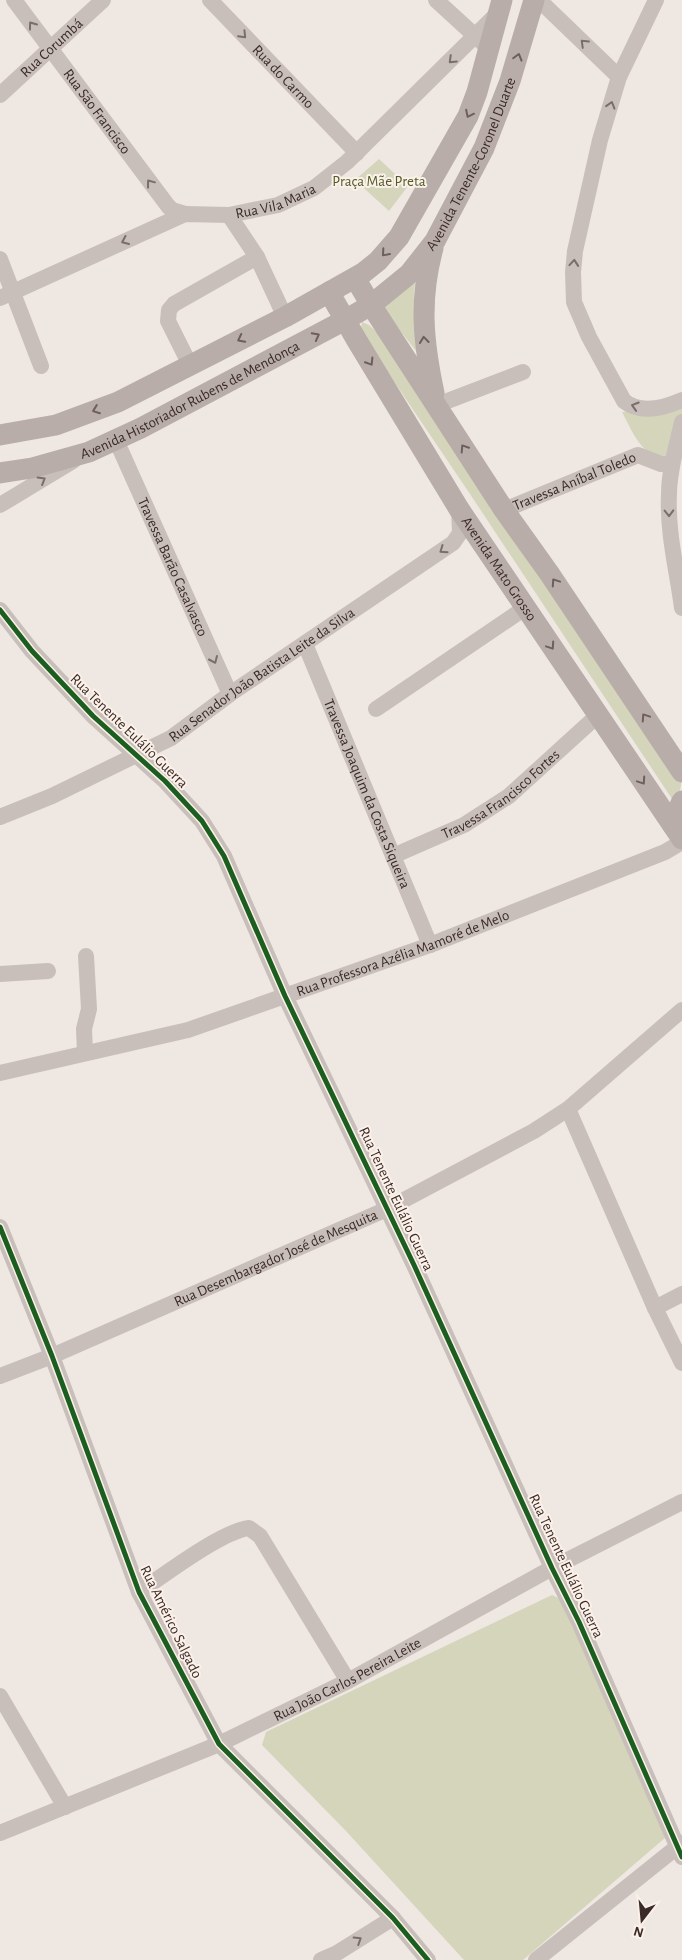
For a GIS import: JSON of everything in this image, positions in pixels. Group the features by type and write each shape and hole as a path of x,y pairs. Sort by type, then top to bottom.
{"main road":[{"name":"Avenida Tenente-Coronel Duarte","path":"370,305 408,274 435,241 484,148 510,81 534,0"},
{"name":"Avenida Tenente-Coronel Duarte","path":"359,275 378,261 399,237 459,133 473,105 483,43 500,6"},
{"path":"435,241 425,282 423,311 425,346 437,405"},
{"path":"359,275 370,305 504,510 549,572 682,772"},
{"name":"Avenida Historiador Rubens de Mendonça","path":"0,435 56,425 118,402 285,316 359,275"},
{"name":"Avenida Mato Grosso","path":"329,292 458,509 679,835"},
{"name":"Avenida Historiador Rubens de Mendonça","path":"0,473 32,468 89,452 116,440 345,320 370,305"},
{"path":"141,428 169,402 281,344 287,335 285,316"},
{"path":"679,835 682,801"}],"street":[{"name":"Rua São Francisco","path":"14,0 168,206 172,210 185,214"},
{"name":"Rua Corumbá","path":"0,95 103,0"},
{"name":"Rua do Carmo","path":"210,0 357,153"},
{"path":"436,0 483,43"},
{"path":"539,0 619,77"},
{"path":"656,0 619,77 600,140 575,251 573,272 574,302 624,401 633,407 647,409 682,400"},
{"name":"Rua Vila Maria","path":"6,295 185,214 229,215 278,205 303,194 326,180 483,43"},
{"path":"229,215 256,257 285,316"},
{"path":"190,365 168,321 169,310 174,304 256,257"},
{"path":"0,259 6,295 41,366"},
{"path":"437,405 523,372"},
{"path":"682,422 672,464 668,492 669,522 682,608"},
{"name":"Travessa Barão Casalvasco","path":"116,440 230,694"},
{"path":"0,505 89,452"},
{"name":"Travessa Aníbal Toledo","path":"504,510 638,455 661,464 672,464"},
{"name":"Rua Senador João Batista Leite da Silva","path":"0,816 52,796 170,738 230,694 453,542 460,533 458,509"},
{"path":"376,709 526,608"},
{"name":"Rua Tenente Eulálio Guerra","path":"0,610 32,651 93,716 165,781 202,821 224,856 285,996 387,1209 552,1568 580,1622 680,1849"},
{"name":"Travessa Joaquim da Costa Siqueira","path":"306,644 430,945"},
{"name":"Travessa Francisco Fortes","path":"393,856 464,825 509,796 598,716"},
{"name":"Rua Professora Azélia Mamoré de Melo","path":"0,1073 188,1030 285,996 430,945 665,852 679,835"},
{"path":"85,1053 84,1029 89,1009 86,956"},
{"path":"0,974 48,971"},
{"name":"Rua Desembargador José de Mesquita","path":"0,1376 52,1356 387,1209 534,1131 568,1109 682,1010"},
{"path":"568,1109 655,1308 682,1363"},
{"name":"Rua Américo Salgado","path":"0,1227 52,1356 139,1592 219,1744 393,1918 428,1960"},
{"path":"655,1308 682,1294"},
{"name":"Rua João Carlos Pereira Leite","path":"0,1833 219,1744 348,1681 552,1568 682,1502"},
{"path":"139,1592 222,1538 240,1529 249,1528 260,1536 348,1681"},
{"path":"0,1696 64,1807"},
{"path":"536,1960 680,1849"},
{"path":"321,1960 337,1953 393,1918"}],"green space":[{"name":"Praça Mãe Preta","path":"379,159 408,186 389,211 355,180"},
{"path":"415,282 414,295 420,356 380,305"},
{"path":"362,322 369,325 379,334 681,782 676,805 368,343 361,328"},
{"path":"682,405 682,415 667,456 658,456 644,449 622,412"},
{"path":"552,1595 569,1603 666,1837 523,1960 464,1960 346,1831 262,1745 266,1732"}],"cycle path":[{"path":"0,610 32,651 93,716 165,781 202,821 224,856 285,996 414,1265 552,1568 579,1622 682,1857"},
{"path":"0,1227 52,1356 139,1592 219,1744 393,1918 428,1960"}]}
